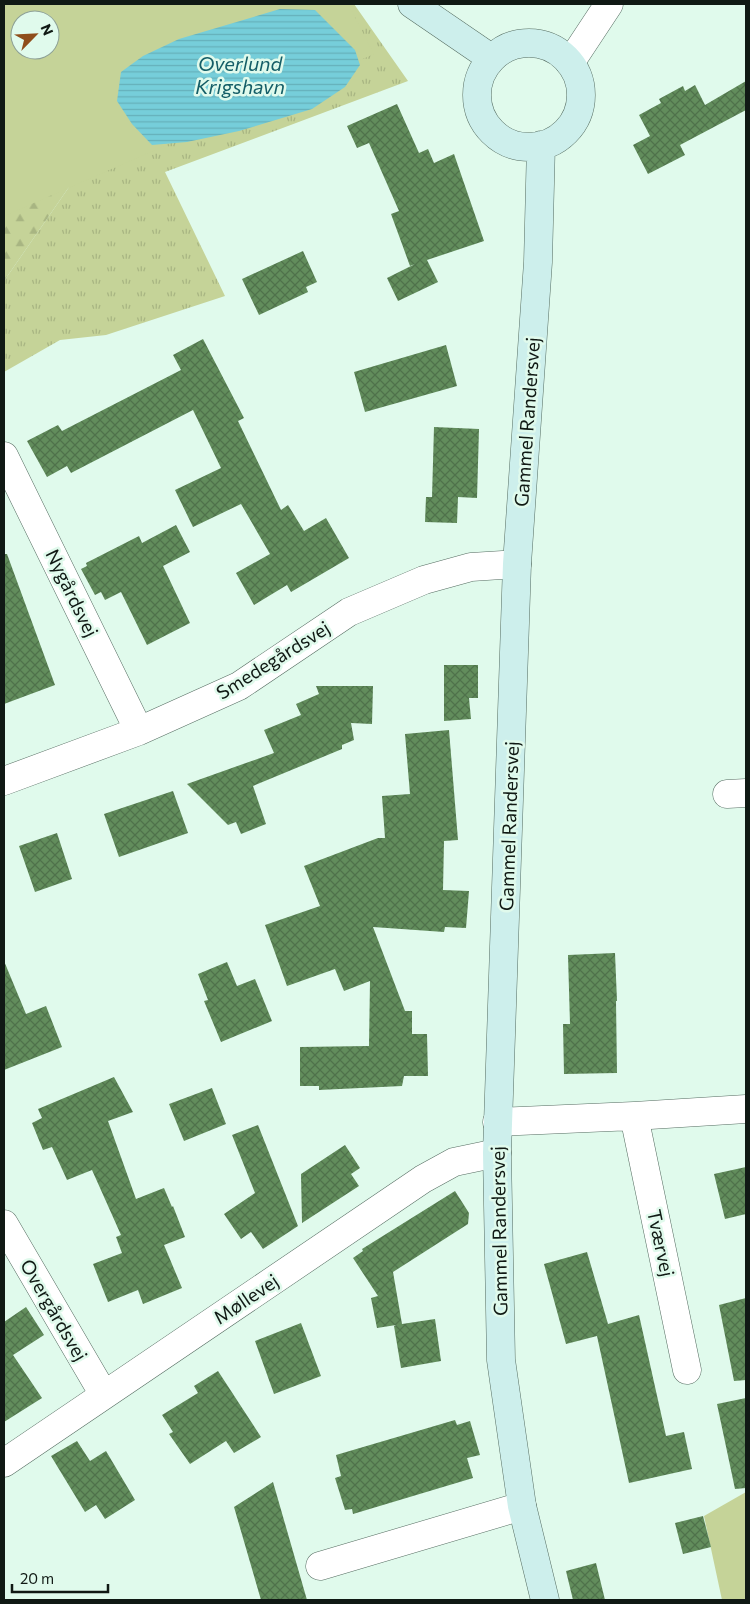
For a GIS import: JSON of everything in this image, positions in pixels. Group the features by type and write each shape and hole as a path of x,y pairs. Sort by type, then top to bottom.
{"street":[{"path":"412,4 491,58"},
{"path":"570,63 609,4"},
{"path":"526,42 548,46 562,54 570,63 576,72 580,86 581,101 574,122 562,135 541,145 527,147 510,143 497,136 487,126 477,100 477,87 482,72 491,58 513,45 526,42"},
{"name":"Gammel Randersvej","path":"541,145 538,262 517,564 497,1153 501,1360 522,1506 545,1600"},
{"name":"Nygårdsvej","path":"4,456 139,731"},
{"name":"Smedegårdsvej","path":"4,781 139,731 239,686 349,612 424,580 471,567 517,564"},
{"path":"497,1122 746,1109"},
{"name":"Tværvej","path":"634,1116 687,1370"},
{"name":"Møllevej","path":"4,1463 423,1179 454,1162 497,1153"},
{"name":"Overgårdsvej","path":"4,1224 104,1395"},
{"path":"320,1566 522,1506"}],"green space":[{"path":"4,4 55,4 55,10 10,10 10,60 59,60 69,187 4,281"},
{"path":"4,4 348,4 374,54 4,216"},
{"path":"55,4 354,4 408,81 165,172 225,296 106,335 60,340 4,372 4,281 69,187 61,15 60,10"},
{"path":"746,1492 746,1600 722,1600 704,1516"}],"water":[{"name":"Overlund Krigshavn","path":"280,9 315,10 355,50 360,65 345,87 312,109 239,131 187,142 152,145 132,124 117,101 121,72 143,56 179,39"}],"building":[{"path":"746,81 746,110 680,145 685,155 648,174 633,145 650,136 639,115 661,103 659,99 683,86 685,91 695,85 705,105"},
{"path":"397,104 419,153 428,149 434,163 454,154 484,241 427,260 438,282 398,301 387,278 415,264 410,266 391,214 399,211 369,143 357,148 347,126"},
{"path":"303,251 317,282 306,287 308,292 259,315 242,279"},
{"path":"203,339 244,418 238,421 281,510 288,505 304,531 326,518 349,558 291,592 287,585 254,605 236,573 270,554 241,504 193,527 175,490 221,468 193,410 71,473 67,466 47,477 27,441 58,425 62,431 181,370 173,355"},
{"path":"446,345 457,386 365,412 354,372"},
{"path":"434,427 479,429 477,498 458,497 457,523 425,522 426,497 432,497"},
{"path":"176,525 190,552 163,566 190,623 147,645 121,592 105,600 101,592 95,595 81,569 87,566 86,563 139,536 142,543"},
{"path":"4,554 7,554 55,685 4,704"},
{"path":"444,665 478,665 478,698 469,698 471,719 444,721"},
{"path":"316,686 373,686 372,724 351,723 354,740 342,745 342,749 253,786 266,824 241,834 236,822 228,825 187,784 274,753 264,730 301,715 296,704 319,694"},
{"path":"449,730 458,840 444,841 443,890 469,891 466,928 445,927 444,932 373,927 405,1011 412,1011 412,1034 427,1034 428,1076 404,1076 402,1086 319,1090 319,1086 300,1086 300,1047 369,1046 370,981 344,991 335,969 287,986 265,925 320,906 304,866 378,838 385,838 382,796 410,794 405,734"},
{"path":"173,791 188,833 119,857 104,814"},
{"path":"57,833 72,879 35,892 19,846"},
{"path":"615,953 617,1073 564,1074 563,1024 570,1024 568,955"},
{"path":"4,961 26,1014 46,1006 62,1047 4,1070"},
{"path":"227,962 237,986 255,979 272,1021 221,1042 204,1001 208,1000 198,974"},
{"path":"114,1077 133,1112 108,1121 136,1199 164,1188 185,1237 164,1245 182,1288 143,1304 138,1290 108,1302 93,1264 122,1253 116,1237 121,1235 92,1170 67,1180 52,1147 43,1150 32,1123 42,1118 38,1109"},
{"path":"212,1088 226,1124 184,1141 169,1104"},
{"path":"258,1125 298,1226 263,1249 251,1232 241,1239 224,1214 255,1193 232,1135"},
{"path":"345,1145 360,1168 351,1174 359,1186 302,1223 301,1174"},
{"path":"746,1167 746,1214 725,1219 714,1174"},
{"path":"455,1191 469,1213 468,1224 393,1272 402,1324 435,1319 441,1361 401,1368 394,1326 396,1325 377,1328 371,1298 378,1296 353,1258 363,1251 362,1249"},
{"path":"587,1252 608,1324 639,1315 666,1436 684,1432 692,1469 629,1483 597,1336 566,1344 544,1264"},
{"path":"746,1298 746,1380 734,1381 719,1305"},
{"path":"26,1307 44,1335 13,1355 42,1398 4,1422 4,1322"},
{"path":"301,1323 321,1376 274,1394 255,1341"},
{"path":"218,1371 261,1437 234,1453 226,1441 190,1464 169,1434 173,1432 162,1415 198,1393 194,1386"},
{"path":"746,1398 746,1488 735,1489 717,1404"},
{"path":"455,1420 457,1425 470,1421 480,1455 467,1458 473,1478 353,1514 352,1509 345,1510 335,1478 341,1476 336,1455"},
{"path":"77,1441 90,1461 106,1451 135,1500 105,1519 96,1505 85,1512 51,1456"},
{"path":"273,1482 307,1600 261,1600 234,1507"},
{"path":"703,1516 711,1547 683,1554 675,1523"},
{"path":"596,1563 605,1600 573,1600 566,1571"}]}
